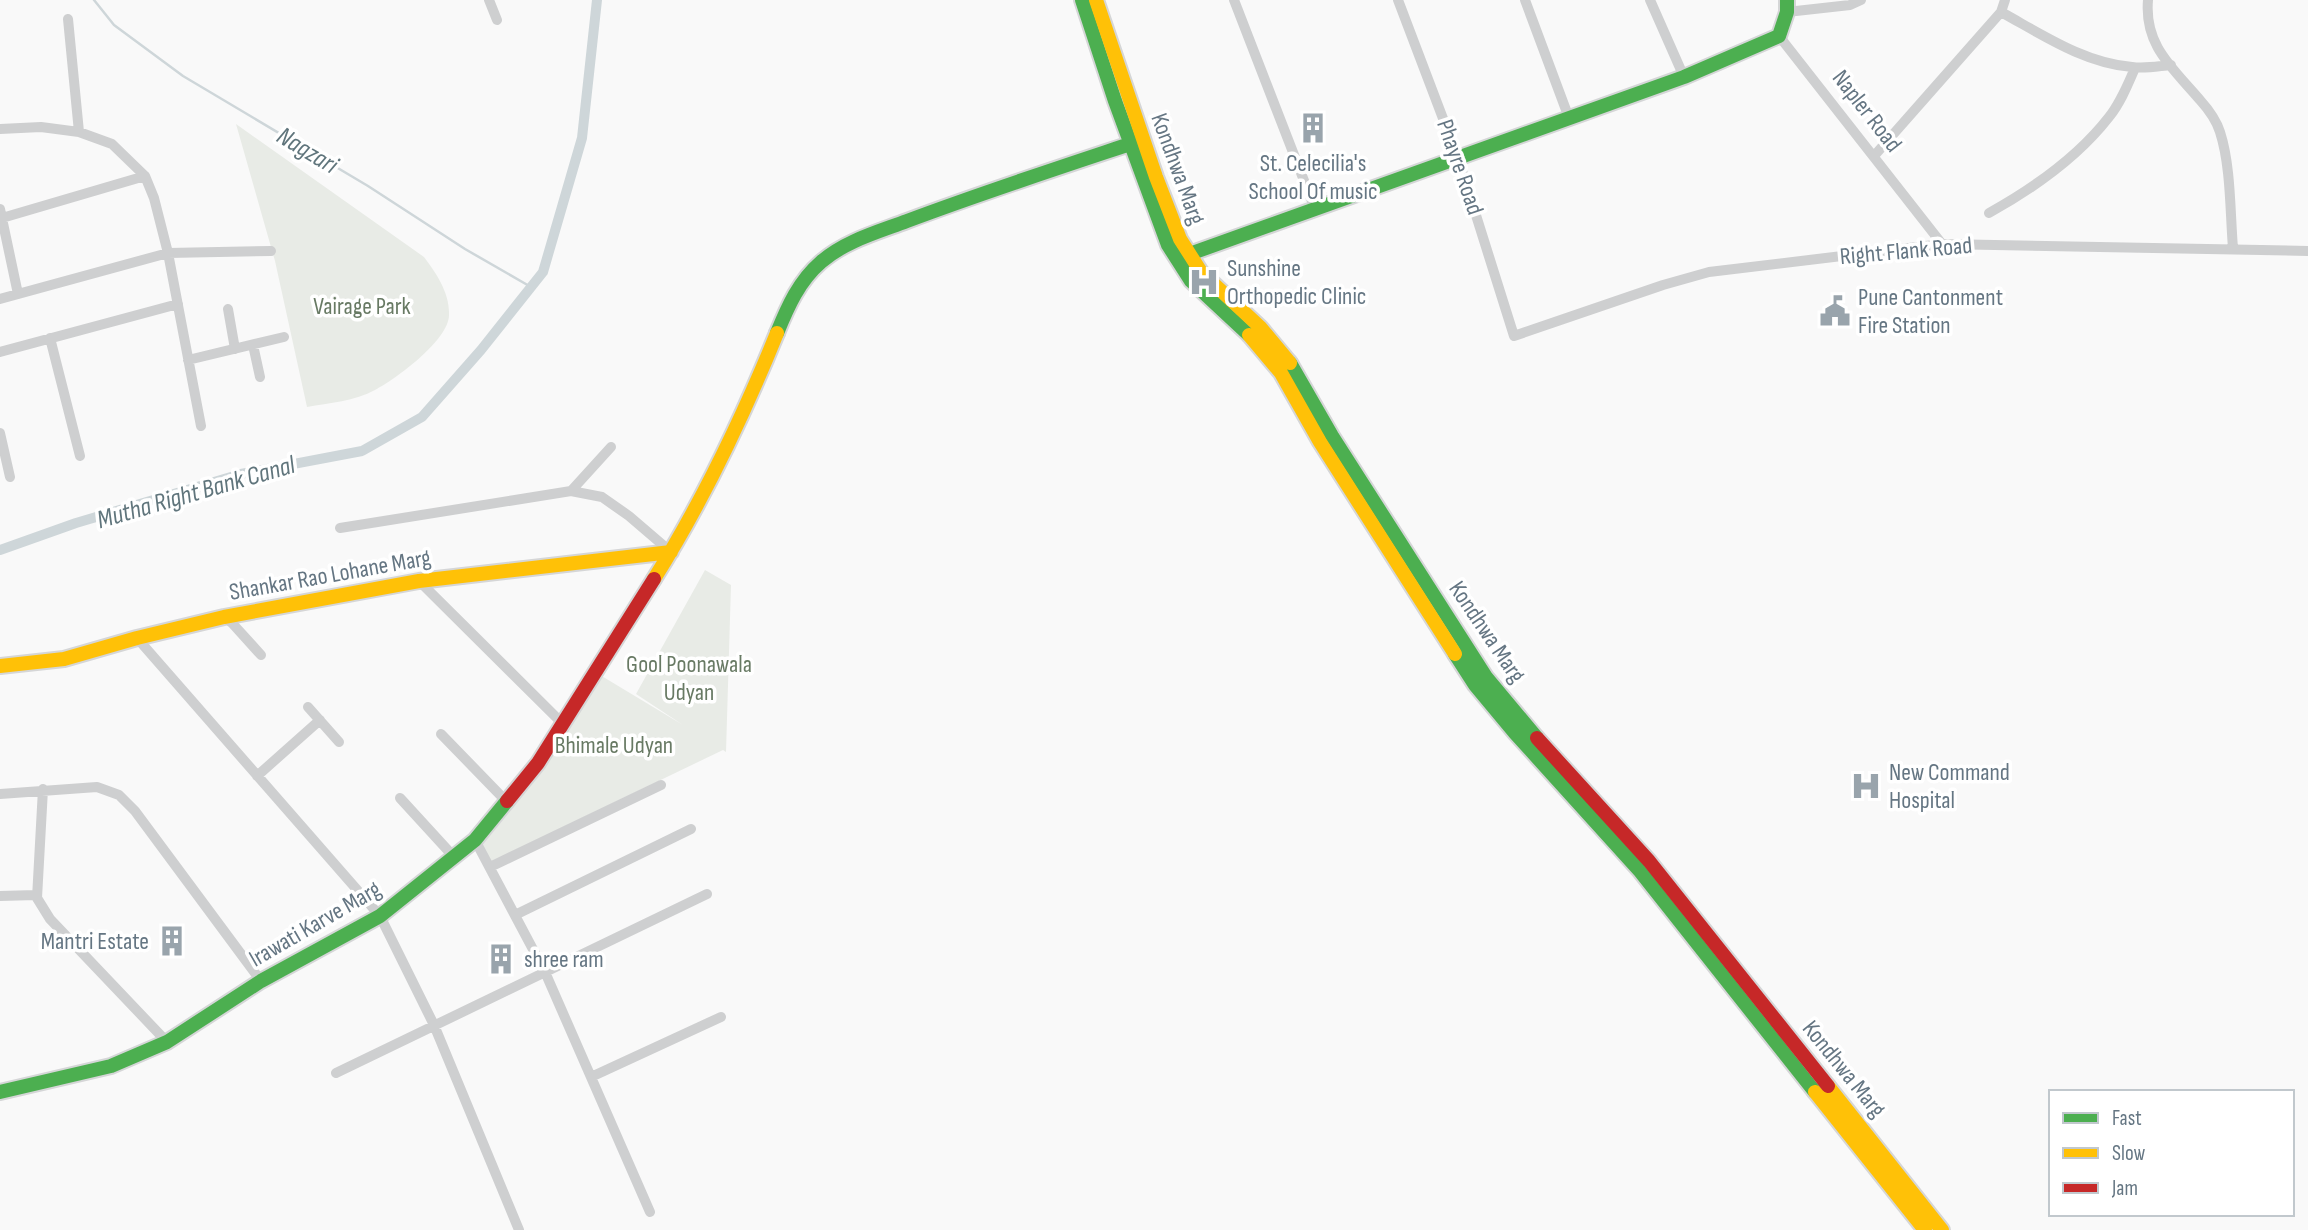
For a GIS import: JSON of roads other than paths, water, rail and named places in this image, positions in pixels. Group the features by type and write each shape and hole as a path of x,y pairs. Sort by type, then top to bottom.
{"main road":[{"name":"Kondhwa Marg","path":"1082,0 1137,141 1180,239 1183,257 1260,327 1292,365 1332,436 1486,677 1525,725 1649,861 1764,1016 1942,1230"},
{"name":"Kondhwa Marg","path":"1096,0 1137,141"},
{"path":"1183,257 1684,77 1779,36 1787,6"},
{"name":"Irawati Karve Marg","path":"0,1092 111,1066 167,1042 261,981 380,916 475,840 538,763 564,725 671,552 735,432 791,299 806,276 843,246 973,197 1137,141"},
{"name":"Shankar Rao Lohane Marg","path":"0,666 64,659 224,617 419,581 671,552"},
{"name":"Kondhwa Marg","path":"1780,1036 1925,1230"}],"street":[{"path":"489,0 497,19"},
{"path":"1234,0 1315,209"},
{"name":"Phayre Road","path":"1398,0 1458,158 1514,336"},
{"path":"1525,0 1569,118"},
{"path":"1650,0 1684,77"},
{"path":"1787,6 1850,5 1861,0"},
{"path":"1874,156 2001,12 2005,0"},
{"path":"2148,0 2148,29 2155,46 2213,115 2220,132 2233,248"},
{"path":"2001,12 2073,51 2103,62 2135,68 2171,65"},
{"path":"68,19 79,132"},
{"name":"Napler Road","path":"1779,36 1942,244"},
{"path":"1989,213 2015,199 2051,173 2093,135 2111,115 2135,68"},
{"path":"0,129 41,127 79,132 112,144 145,176 155,198 169,253 201,426"},
{"path":"18,294 2,233 1,214 145,176"},
{"name":"Right Flank Road","path":"1514,336 1709,272 1942,244 2308,251"},
{"path":"0,299 169,253 271,251"},
{"path":"0,352 178,304"},
{"path":"228,310 235,349"},
{"path":"50,338 80,456"},
{"path":"188,360 284,338"},
{"path":"253,345 260,377"},
{"path":"0,433 10,477"},
{"path":"571,491 611,447"},
{"path":"340,527 571,491 602,497 671,552"},
{"path":"419,581 564,725"},
{"path":"224,617 261,655"},
{"path":"137,638 380,916 434,1025 519,1230"},
{"path":"308,707 339,742"},
{"path":"257,776 320,720"},
{"path":"441,734 507,802"},
{"path":"490,866 661,785"},
{"path":"0,794 97,787 119,794 135,811 261,981"},
{"path":"43,789 36,894 41,908 167,1042"},
{"path":"400,798 454,857"},
{"path":"515,915 691,829"},
{"path":"475,840 545,972 650,1212"},
{"path":"0,896 36,894"},
{"path":"336,1073 707,894"},
{"path":"591,1077 721,1017"}],"waterway":[{"name":"Nagzari","path":"94,0 114,25 183,76 531,287"},
{"name":"Mutha Right Bank Canal","path":"0,550 76,523 241,474 362,451 422,417 481,350 543,272 582,138 597,0"}],"place":[{"name":"St. Celecilia's School Of music","path":"1313,128"},
{"name":"Sunshine Orthopedic Clinic","path":"1204,282"},
{"name":"Pune Cantonment Fire Station","path":"1835,311"},
{"name":"New Command Hospital","path":"1866,786"},
{"name":"Mantri Estate","path":"172,941"},
{"name":"shree ram","path":"501,959"}],"park label":[{"name":"Vairage Park","path":"362,306"},
{"name":"Gool Poonawala Udyan","path":"689,678"},
{"name":"Bhimale Udyan","path":"614,745"}]}
